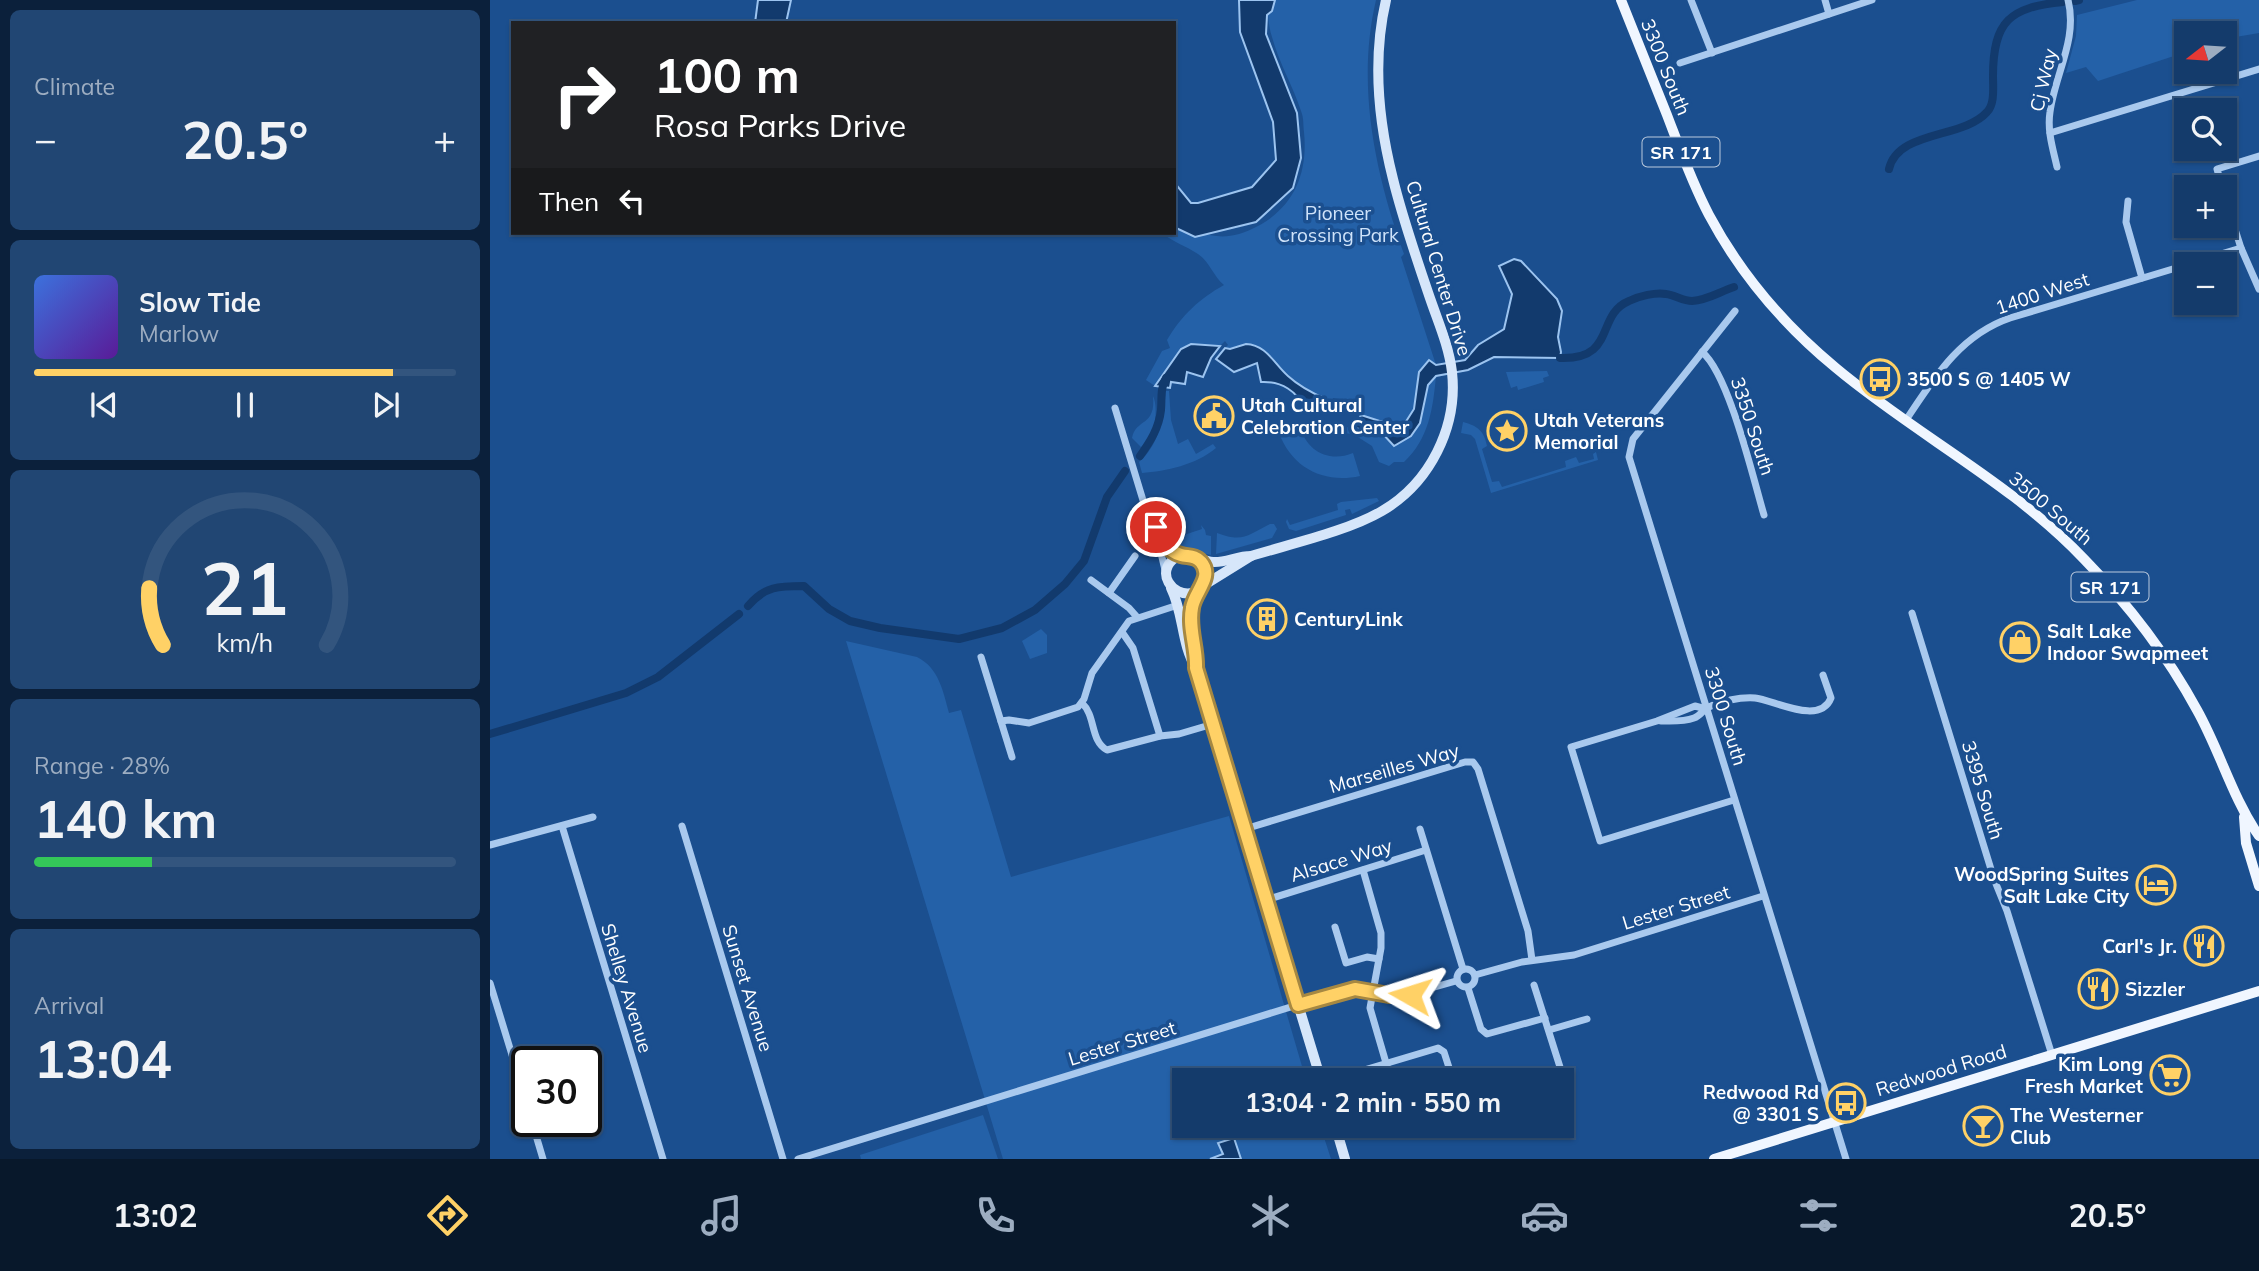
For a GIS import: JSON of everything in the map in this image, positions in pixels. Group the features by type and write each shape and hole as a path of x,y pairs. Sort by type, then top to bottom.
{"main road":[{"name":"3300 South","path":"1621,0 1698,192 1719,232 1761,293"},
{"name":"3500 South","path":"1761,293 1831,364 2036,515 2084,559 2123,602 2166,659 2215,744 2244,814 2259,836"},
{"name":"3500 South","path":"2244,814 2246,843 2259,886"},
{"name":"Redwood Road","path":"1714,1159 2259,991"}],"street":[{"name":"Cultural Center Drive","path":"1199,589 1251,556 1370,518 1409,491 1430,465 1442,443 1450,415 1451,368 1404,218 1383,134 1378,94 1378,60 1386,0"},
{"path":"1691,0 1712,52"},
{"path":"1825,0 1829,14"},
{"path":"1680,63 1872,0"},
{"name":"Cj Way","path":"2057,167 2049,122 2053,95 2070,35 2068,0"},
{"path":"2050,133 2259,69"},
{"path":"2219,175 2217,169 2259,156"},
{"path":"2128,201 2126,222 2142,278"},
{"path":"2237,236 2259,289"},
{"name":"1400 West","path":"2228,252 2241,248"},
{"name":"1400 West","path":"1906,420 1950,358 1989,327 2010,318 2174,269"},
{"name":"3300 South","path":"1735,311 1633,439 1629,450 1763,896 1846,1159"},
{"name":"3350 South","path":"1702,352 1712,359 1726,389 1764,515"},
{"path":"1115,408 1149,520 1149,530 1160,549 1178,605 1188,654 1196,668 1317,1068"},
{"path":"1149,520 1156,527 1165,545 1182,555 1197,559 1205,572 1191,611 1197,653 1196,668"},
{"path":"1182,555 1169,564 1168,579 1181,594 1199,589"},
{"path":"1109,593 1135,556"},
{"name":"Cultural Center Drive","path":"1197,559 1219,562 1236,556 1251,556"},
{"path":"1091,580 1137,617"},
{"path":"1001,721 1029,723 1077,708 1082,703 1092,673 1129,621 1178,605"},
{"name":"3395 South","path":"1912,613 2052,1055"},
{"path":"1122,632 1133,648 1160,736"},
{"path":"981,657 1012,757"},
{"path":"1734,800 1600,841 1571,747 1657,721 1684,721 1698,717 1706,709 1743,698 1763,699 1791,709 1821,708 1828,704 1831,698 1823,675"},
{"path":"1082,703 1089,711 1097,740 1103,749 1111,750 1213,724"},
{"name":"Marseilles Way","path":"1245,829 1465,762 1473,762 1478,769 1528,931 1532,961"},
{"path":"490,845 593,817"},
{"name":"Shelley Avenue","path":"562,826 663,1159"},
{"name":"Sunset Avenue","path":"682,827 783,1159"},
{"path":"1420,829 1463,969"},
{"name":"Alsace Way","path":"1266,900 1426,850"},
{"path":"1363,870 1380,925 1381,948 1371,1011 1387,1068"},
{"name":"Lester Street","path":"1475,975 1513,964 1574,955 1763,896"},
{"path":"1335,927 1346,962 1367,957 1378,959"},
{"path":"1463,969 1469,969 1475,975 1475,981 1468,988 1460,986 1456,981 1457,975 1463,969"},
{"name":"Lester Street","path":"798,1159 1349,989 1403,996 1456,981"},
{"path":"490,983 511,1052"},
{"path":"1534,985 1560,1068"},
{"path":"1468,988 1482,1029 1487,1034 1545,1018"},
{"path":"1549,1030 1587,1019"},
{"path":"1370,1068 1440,1048 1449,1068"},
{"path":"536,1137 543,1159"},
{"path":"1339,1138 1345,1159"}],"green space":[{"name":"Pioneer Crossing Park","path":"1267,0 1376,0 1370,32 1368,96 1377,160 1404,254 1401,257 1436,365 1419,371 1414,409 1405,423 1392,425 1358,415 1353,413 1352,406 1344,400 1333,398 1331,401 1308,392 1277,365 1246,344 1230,349 1225,348 1228,345 1225,341 1220,346 1191,344 1181,349 1155,386 1146,380 1162,351 1170,348 1167,340 1185,315 1224,285 1202,257 1165,235 1176,235 1176,219 1195,230 1215,236 1246,232 1271,218 1281,208 1290,198 1301,174 1305,147 1303,116 1270,28"},
{"path":"2137,0 2259,0 2259,33 2237,37 2237,21 2174,21 2174,56 2098,81 2086,67 2066,73 2076,36 2077,15"},
{"path":"1547,371 1549,376 1543,378 1544,382 1518,390 1517,386 1511,388 1506,372"},
{"path":"1436,376 1431,411 1424,433 1404,462 1394,462 1389,466 1379,462 1372,446 1353,434 1342,433 1346,427 1382,433 1394,446 1420,423 1428,385"},
{"path":"1166,391 1169,391 1171,420 1178,444 1188,439 1196,454 1213,444 1216,448 1199,459 1180,466 1142,473 1139,462 1156,439 1162,421"},
{"path":"1153,396 1156,408 1153,430 1141,447 1132,438 1137,427 1152,413"},
{"path":"1463,422 1476,427 1484,436 1487,446 1482,449 1492,482 1499,481 1502,487 1566,467 1565,461 1576,457 1579,463 1594,459 1593,454 1596,452 1598,460 1491,493 1475,439 1471,435 1461,433"},
{"path":"1300,426 1307,442 1320,453 1335,457 1353,453 1360,476 1334,478 1311,471 1301,464 1292,456 1279,433"},
{"path":"1377,498 1379,501 1352,514 1350,509 1345,510 1346,515 1296,531 1289,529 1286,522 1287,519 1290,525 1338,510 1337,504 1341,502"},
{"path":"1165,511 1167,516 1162,518 1167,533 1173,532 1175,538 1202,529 1201,525 1206,535 1211,536 1211,555 1171,546 1159,524"},
{"path":"1274,524 1277,529 1272,538 1216,554 1217,533 1239,537"},
{"path":"1041,629 1047,635 1047,653 1030,659 1022,641"},
{"path":"846,641 917,657 935,674 949,713 961,710 1011,877 1229,816 1302,1068 1172,1068 1172,1138 1324,1138 1331,1159 1003,1159"},
{"path":"983,1115 998,1159 861,1159 860,1155"}],"shaded area":[{"path":"758,0 791,0 786,21 755,21"},
{"path":"1239,0 1275,0 1272,11 1267,15 1266,34 1297,113 1301,158 1293,188 1256,222 1195,237 1176,228 1176,184 1191,203 1198,203 1252,187 1276,160 1273,122 1240,32"},
{"path":"1514,259 1521,261 1557,299 1562,311 1558,337 1560,358 1494,357 1468,370 1436,376 1428,385 1420,423 1411,436 1394,446 1382,433 1354,428 1361,415 1392,425 1405,423 1414,409 1419,372 1429,360 1436,365 1465,360 1478,345 1504,329 1512,294 1499,266"},
{"path":"1191,344 1220,346 1211,358 1203,377 1187,372 1185,384 1171,382 1170,388 1155,386 1181,349"},
{"path":"1246,344 1265,351 1293,380 1326,399 1320,411 1317,406 1305,410 1298,397 1282,385 1261,382 1257,363 1234,372 1216,359 1225,348"},
{"path":"1234,1138 1241,1159 1210,1159 1223,1154 1218,1143"}],"waterway":[{"path":"2075,1 2079,0"},
{"path":"1889,169 1895,156 1905,147 1963,127 1987,112 1992,100 1994,57 2001,30 2008,20 2018,13 2045,4 2063,2"},
{"path":"1560,358 1578,357 1590,352 1598,345 1612,316 1633,299 1662,294 1689,301 1698,300 1734,287"},
{"path":"1140,456 1158,423 1166,378"},
{"path":"748,606 760,594 773,588 804,586 829,609 850,621 880,628 959,639 1002,628 1035,610 1065,584 1084,561 1107,497 1125,471"},
{"path":"490,734 626,693 658,677 739,614"}],"place":[{"name":"3500 S @ 1405 W","path":"1880,379"},
{"name":"Utah Cultural Celebration Center","path":"1214,416"},
{"name":"Utah Veterans Memorial","path":"1507,431"},
{"name":"CenturyLink","path":"1267,619"},
{"name":"Salt Lake Indoor Swapmeet","path":"2020,642"},
{"name":"WoodSpring Suites Salt Lake City","path":"2156,885"},
{"name":"Carl's Jr.","path":"2204,946"},
{"name":"Sizzler","path":"2098,989"},
{"name":"Kim Long Fresh Market","path":"2170,1075"},
{"name":"Redwood Rd @ 3301 S","path":"1846,1103"},
{"name":"The Westerner Club","path":"1983,1126"}],"route":[{"path":"1156,527 1168,548 1182,555 1193,556 1204,567 1205,578 1197,591 1191,611 1197,653 1196,668 1298,1005 1355,989 1389,995 1410,995"}]}
